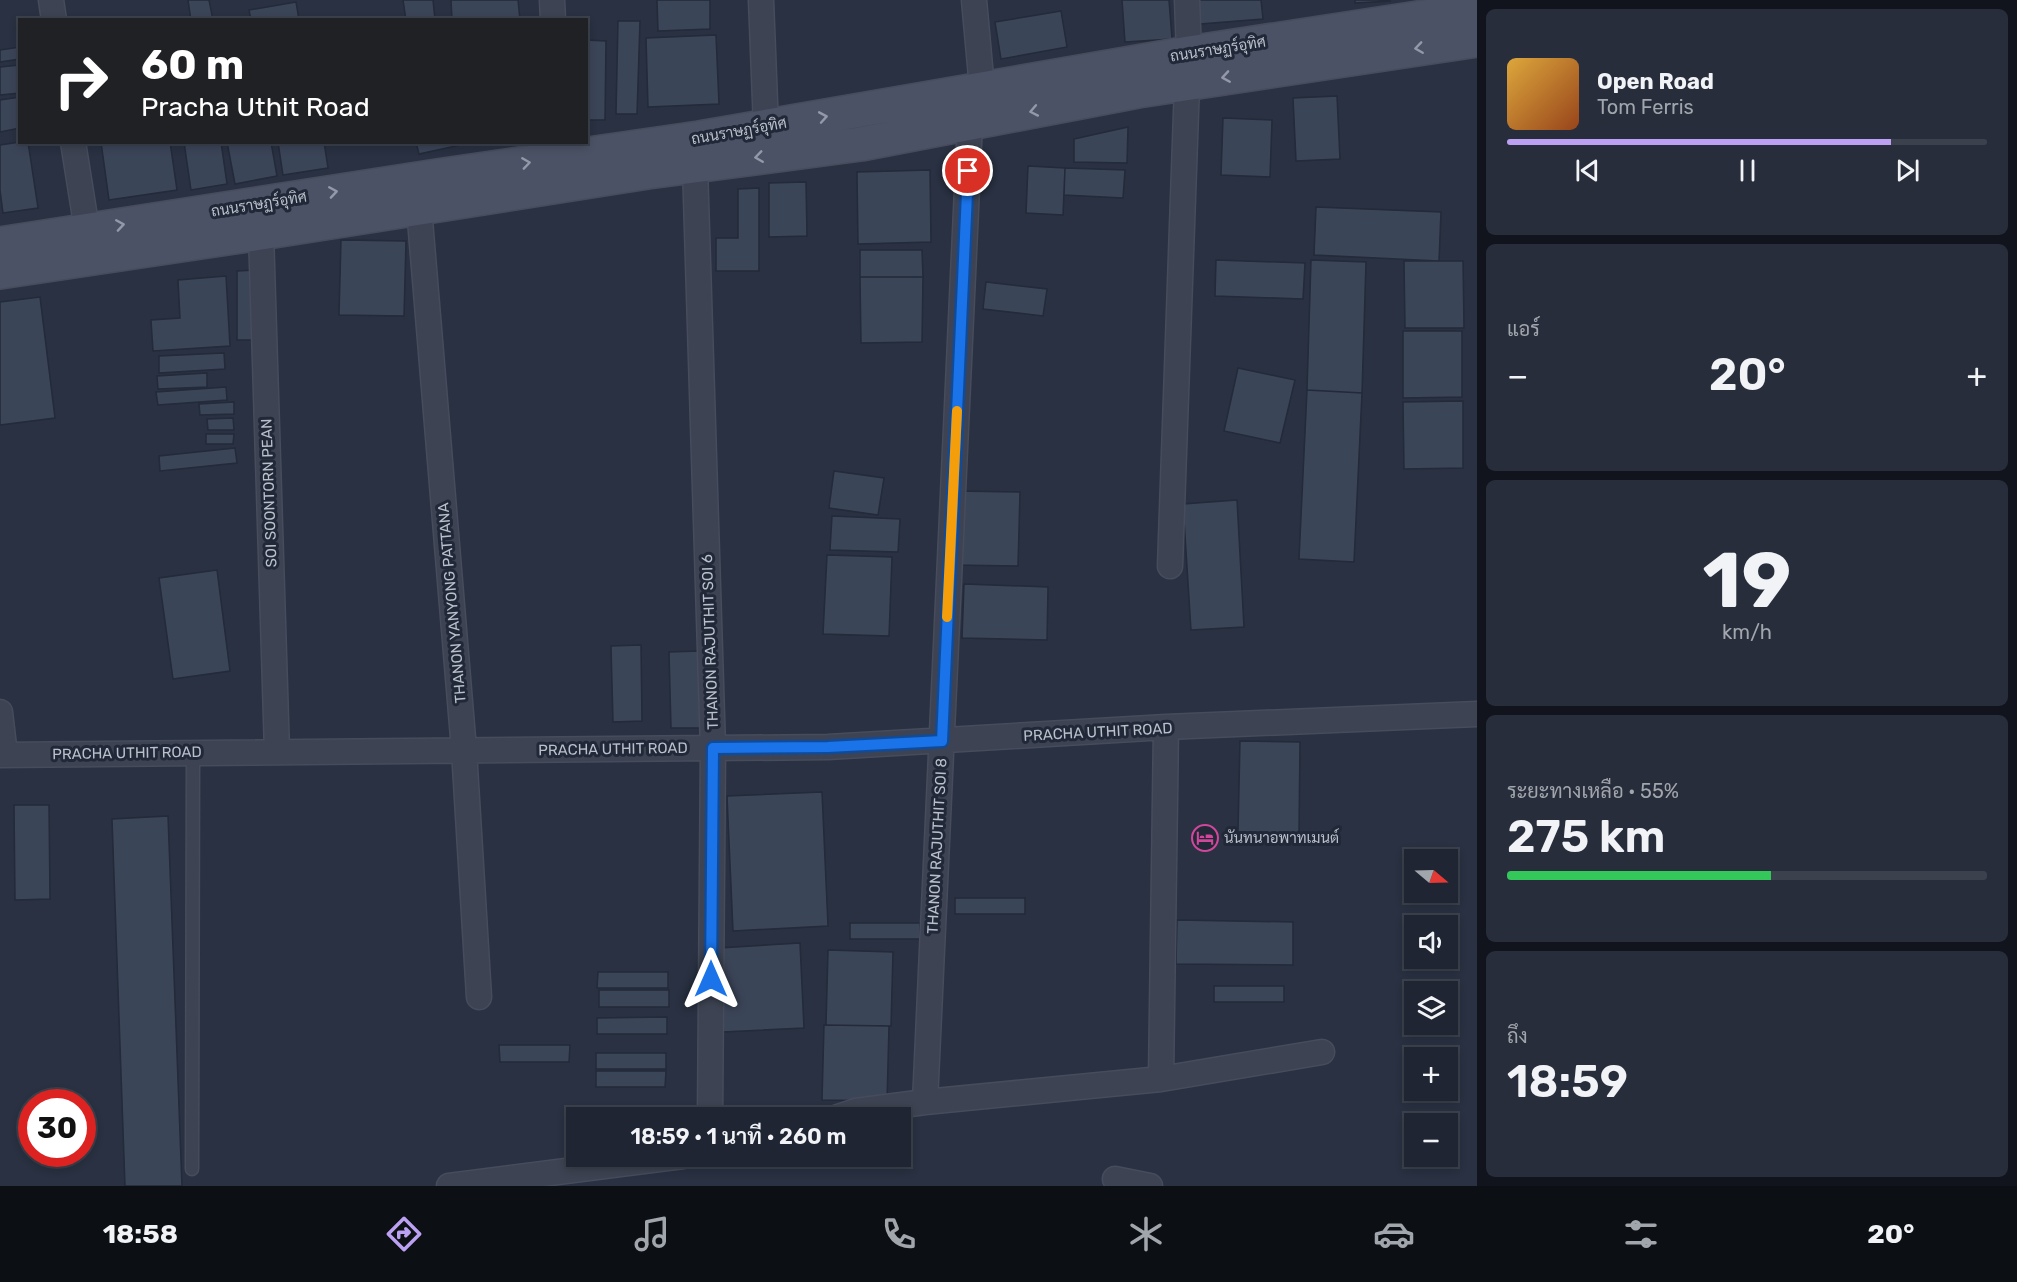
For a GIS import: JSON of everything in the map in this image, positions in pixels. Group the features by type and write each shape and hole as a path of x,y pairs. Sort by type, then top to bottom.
{"street":[{"path":"51,0 54,18"},
{"path":"552,0 553,18"},
{"path":"761,0 766,127"},
{"path":"974,0 982,88"},
{"path":"1170,566 1188,68 1187,0"},
{"name":"ถนนราษฏร์อุทิศ","path":"0,244 87,230 418,194 558,150 766,127 982,88 1188,68 1477,9"},
{"path":"0,272 261,233 418,194 695,166 861,144 1138,91 1188,68 1477,40"},
{"name":"THANON RAJUTHIT SOI 8","path":"925,1102 970,123"},
{"path":"73,144 87,230"},
{"name":"THANON RAJUTHIT SOI 6","path":"695,166 713,748 710,1107"},
{"name":"THANON YANYONG PATTANA","path":"418,194 464,750 479,997"},
{"name":"SOI SOONTORN PEAN","path":"261,233 277,752"},
{"path":"0,712 2,755"},
{"name":"PRACHA UTHIT ROAD","path":"2,755 828,747 1166,727 1477,714"},
{"path":"1161,1079 1166,727"},
{"path":"890,1107 1161,1079 1322,1052"},
{"path":"448,1186 597,1167"},
{"path":"1115,1179 1150,1186"}],"lane":[{"path":"192,1169 193,753"}],"building":[{"path":"188,0 209,0 213,18 191,18"},
{"path":"403,0 433,0 435,18 406,18"},
{"path":"451,0 518,0 520,18 452,18"},
{"path":"657,0 710,0 710,29 658,31"},
{"path":"1122,0 1169,0 1172,39 1125,42"},
{"path":"1198,0 1261,0 1263,19 1200,24"},
{"path":"1355,0 1390,0 1390,1 1355,3"},
{"path":"296,2 299,18 251,18 249,10"},
{"path":"1061,11 1067,47 1001,59 995,22"},
{"path":"618,21 640,21 637,114 616,114"},
{"path":"716,35 719,104 648,107 646,38"},
{"path":"588,40 606,41 605,120 588,120"},
{"path":"18,47 18,59 0,62 0,50"},
{"path":"18,65 18,93 0,95 0,67"},
{"path":"1337,96 1340,159 1296,161 1293,98"},
{"path":"18,97 18,128 0,132 0,100"},
{"path":"1223,118 1272,120 1270,177 1221,175"},
{"path":"1128,127 1127,163 1074,162 1074,139"},
{"path":"18,142 28,144 38,208 3,213 0,190 0,145"},
{"path":"101,144 170,144 177,190 109,200"},
{"path":"184,144 221,144 227,184 191,190"},
{"path":"227,144 271,144 277,176 235,184"},
{"path":"278,144 324,144 328,168 283,175"},
{"path":"416,144 465,144 419,154"},
{"path":"1028,166 1065,168 1063,215 1026,213"},
{"path":"1065,168 1125,170 1123,198 1064,195"},
{"path":"930,170 931,242 858,244 857,172"},
{"path":"806,182 807,236 769,237 769,183"},
{"path":"759,188 759,271 716,271 716,238 738,238 738,189"},
{"path":"1316,207 1441,212 1439,261 1314,255"},
{"path":"341,240 406,241 404,316 339,315"},
{"path":"860,250 922,250 923,277 860,277"},
{"path":"1216,260 1305,263 1303,299 1215,296"},
{"path":"1311,260 1366,262 1362,393 1307,390"},
{"path":"1404,261 1463,261 1464,328 1405,328"},
{"path":"256,270 256,340 237,340 237,271"},
{"path":"226,276 230,346 153,351 151,320 180,318 178,280"},
{"path":"860,277 923,277 922,342 861,343"},
{"path":"986,282 1047,289 1043,316 983,309"},
{"path":"40,297 55,418 0,425 0,302"},
{"path":"1403,331 1462,331 1462,397 1403,398"},
{"path":"224,353 225,369 159,373 159,356"},
{"path":"1238,368 1295,380 1280,443 1224,431"},
{"path":"207,373 207,387 158,389 157,376"},
{"path":"226,387 227,400 158,405 156,392"},
{"path":"1307,390 1362,393 1354,562 1299,559"},
{"path":"1463,401 1463,468 1404,469 1403,402"},
{"path":"234,402 234,414 200,415 199,404"},
{"path":"233,418 234,430 208,430 207,419"},
{"path":"206,434 234,434 233,444 206,444"},
{"path":"235,448 237,463 160,471 159,456"},
{"path":"834,471 884,478 878,515 829,508"},
{"path":"955,491 1020,492 1018,566 953,565"},
{"path":"1237,500 1244,627 1191,630 1183,504"},
{"path":"832,516 900,519 898,552 830,550"},
{"path":"827,555 892,557 889,636 823,634"},
{"path":"217,570 230,671 173,679 159,578"},
{"path":"964,584 1048,587 1047,640 962,638"},
{"path":"641,645 642,721 613,722 611,646"},
{"path":"699,651 700,728 671,728 669,652"},
{"path":"1240,741 1300,742 1299,833 1238,832"},
{"path":"822,792 828,926 733,931 727,796"},
{"path":"14,805 49,805 50,899 15,900"},
{"path":"168,816 182,1186 125,1186 112,819"},
{"path":"955,898 1025,898 1025,914 955,914"},
{"path":"1177,920 1293,922 1293,965 1176,964"},
{"path":"850,923 920,923 920,939 850,939"},
{"path":"800,943 804,1028 723,1032 719,948"},
{"path":"828,950 893,952 891,1026 826,1025"},
{"path":"598,972 668,972 668,988 597,988"},
{"path":"1214,986 1284,986 1284,1002 1214,1002"},
{"path":"599,990 669,990 669,1007 599,1007"},
{"path":"667,1017 667,1034 597,1034 597,1018"},
{"path":"824,1025 889,1026 887,1101 822,1100"},
{"path":"499,1045 570,1045 569,1062 500,1062"},
{"path":"596,1053 666,1053 666,1069 596,1069"},
{"path":"596,1071 666,1071 665,1087 596,1087"}],"slow traffic":[{"path":"947,617 957,411"}],"place":[{"name":"นันทนาอพาทเมนต์","path":"1205,838"}],"route":[{"path":"711,979 713,748 828,747 942,741 968,171"}]}
